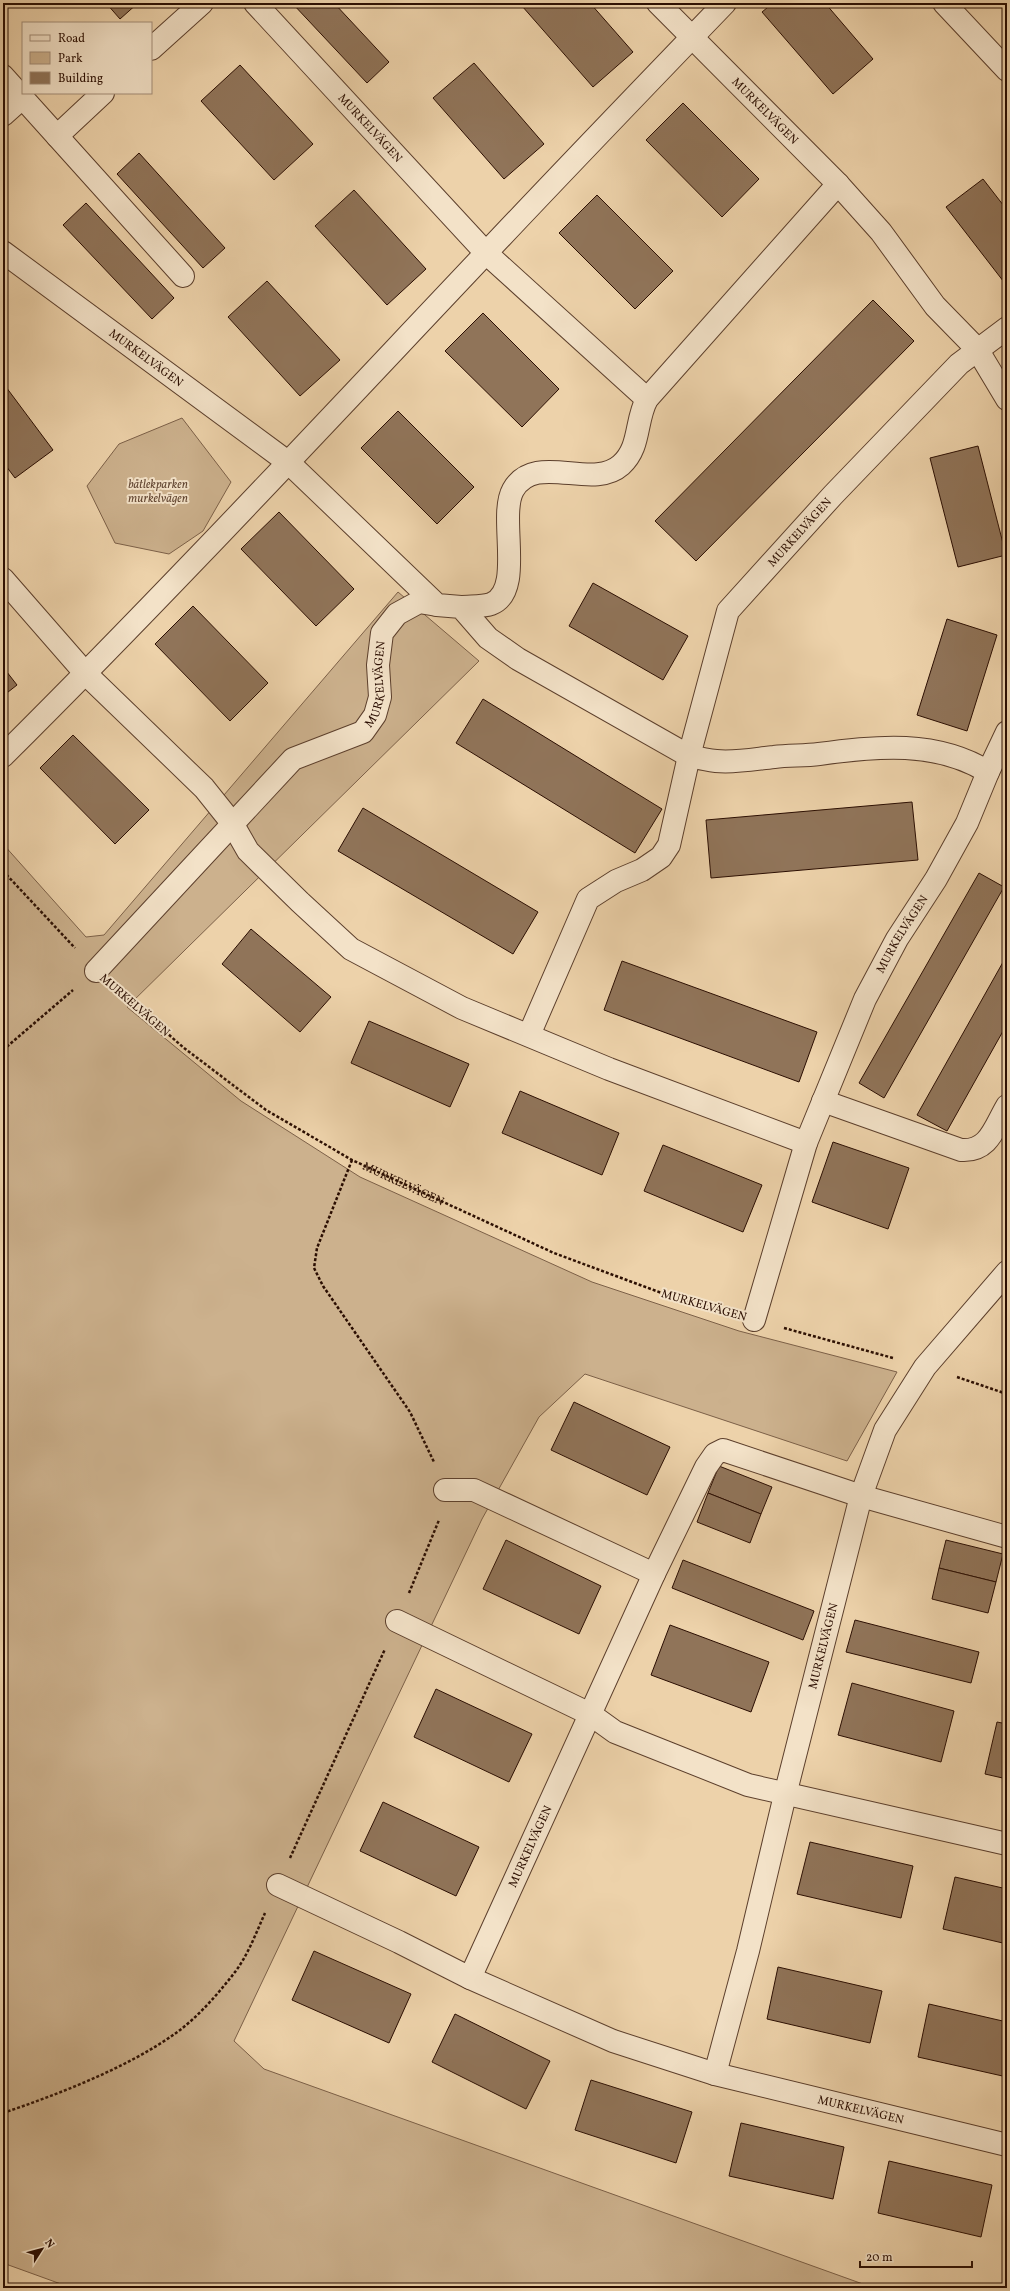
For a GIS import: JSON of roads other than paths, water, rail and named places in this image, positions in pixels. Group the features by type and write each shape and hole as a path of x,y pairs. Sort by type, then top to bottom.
{"street":[{"path":"152,48 202,3"},
{"name":"MURKELVÄGEN","path":"255,3 486,253 647,399"},
{"name":"MURKELVÄGEN","path":"658,3 838,184 881,232 935,306 977,349 1007,399"},
{"path":"3,756 86,674 289,463 486,253 725,3"},
{"path":"944,3 1007,70"},
{"path":"3,76 183,276"},
{"path":"57,136 103,94"},
{"path":"3,115 22,98"},
{"name":"MURKELVÄGEN","path":"96,971 293,759 363,732 375,715 380,697 378,665 382,633 397,614 418,602 461,607 491,604 502,596 507,587 509,571 508,513 509,499 514,488 524,479 536,473 603,473 620,466 631,454 637,437 641,410 647,399 838,184"},
{"name":"MURKELVÄGEN","path":"3,252 289,463 437,605"},
{"name":"MURKELVÄGEN","path":"529,1035 588,899 616,881 642,870 661,857 669,845 689,756 728,611 833,494 959,364 1007,328"},
{"path":"3,579 86,674 204,788 232,823 248,851 300,902 351,948 462,1008 609,1069 806,1143"},
{"path":"461,607 488,638 518,659 689,756 716,761 742,760 818,754 857,748 901,746 947,754 976,764 988,772"},
{"name":"MURKELVÄGEN","path":"754,1320 806,1143 865,999 897,939 936,879 967,824 988,772 1007,732"},
{"path":"823,1101 960,1150 972,1151 984,1146 1007,1106"},
{"name":"MURKELVÄGEN","path":"714,2074 748,1951 785,1795 861,1496 885,1430 925,1367 1007,1272"},
{"name":"MURKELVÄGEN","path":"470,1978 654,1574 706,1467 715,1454 723,1450 861,1496 1007,1537"},
{"path":"445,1490 474,1490 654,1574"},
{"path":"397,1621 590,1714 615,1732 748,1785 785,1795 905,1820 966,1836 1007,1844"},
{"name":"MURKELVÄGEN","path":"278,1885 399,1942 470,1978 613,2041 714,2074 1007,2145"}],"park label":[{"name":"båtlekparken murkelvägen","path":"158,491"}]}
